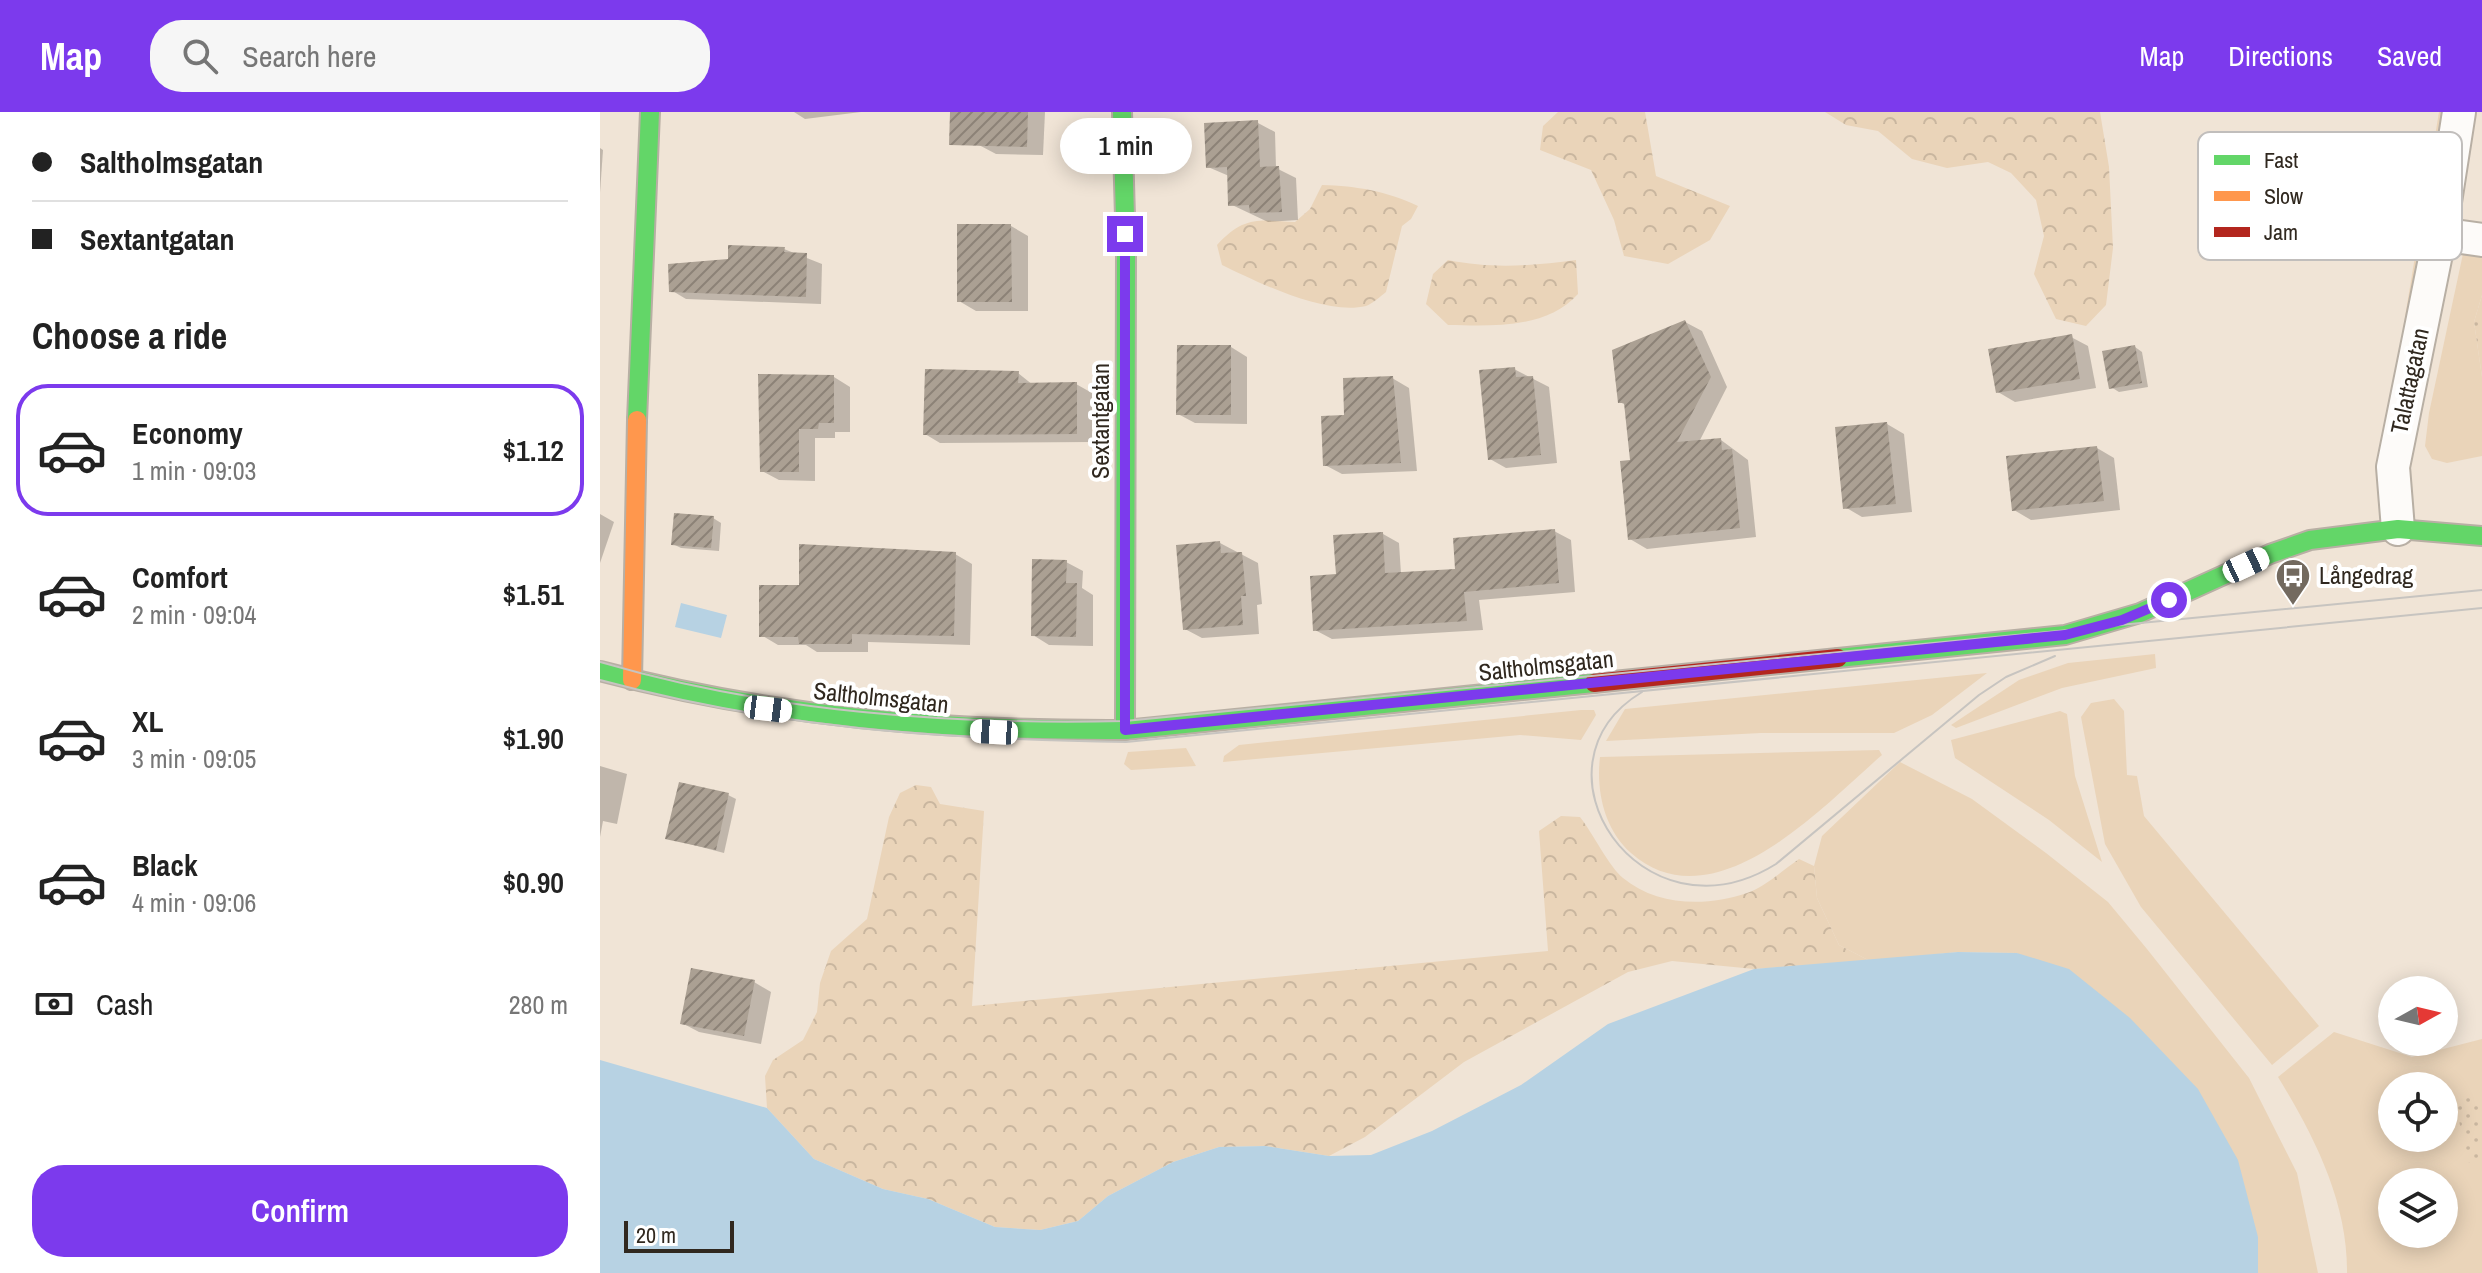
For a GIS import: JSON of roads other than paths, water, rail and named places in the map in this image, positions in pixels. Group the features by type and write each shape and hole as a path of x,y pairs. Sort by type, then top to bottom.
{"street":[{"path":"632,680 639,334 650,112"},
{"name":"Sextantgatan","path":"1122,112 1125,730"},
{"name":"Talattagatan","path":"2456,132 2459,112"},
{"path":"2462,237 2482,240"},
{"name":"Talattagatan","path":"2398,529 2393,467 2435,260"},
{"name":"Saltholmsgatan","path":"600,671 768,709 886,724 994,732 1125,730 2065,635 2140,613 2270,554 2310,540 2398,529 2482,536"}],"water":[{"path":"681,603 727,615 721,638 675,627"},
{"path":"1958,952 2017,953 2069,969 2130,1018 2198,1089 2238,1160 2258,1237 2258,1273 600,1273 600,1060 767,1108 814,1159 883,1189 928,1199 995,1227 1040,1230 1078,1221 1108,1196 1173,1162 1219,1147 1265,1146 1329,1156 1371,1155 1432,1131 1521,1085 1608,1024 1754,969"}],"tram line":[{"path":"600,662 729,693 860,712 992,720 1125,721 2482,590"},
{"path":"600,680 733,710 861,728 990,738 1126,742 2482,608"},
{"path":"1642,692 1607,724 1592,762 1595,801 1613,837 1642,866 1681,883 1726,884 1776,864 1979,695 2006,677 2055,656"}],"place":[{"name":"Långedrag","path":"2293,607"}]}
